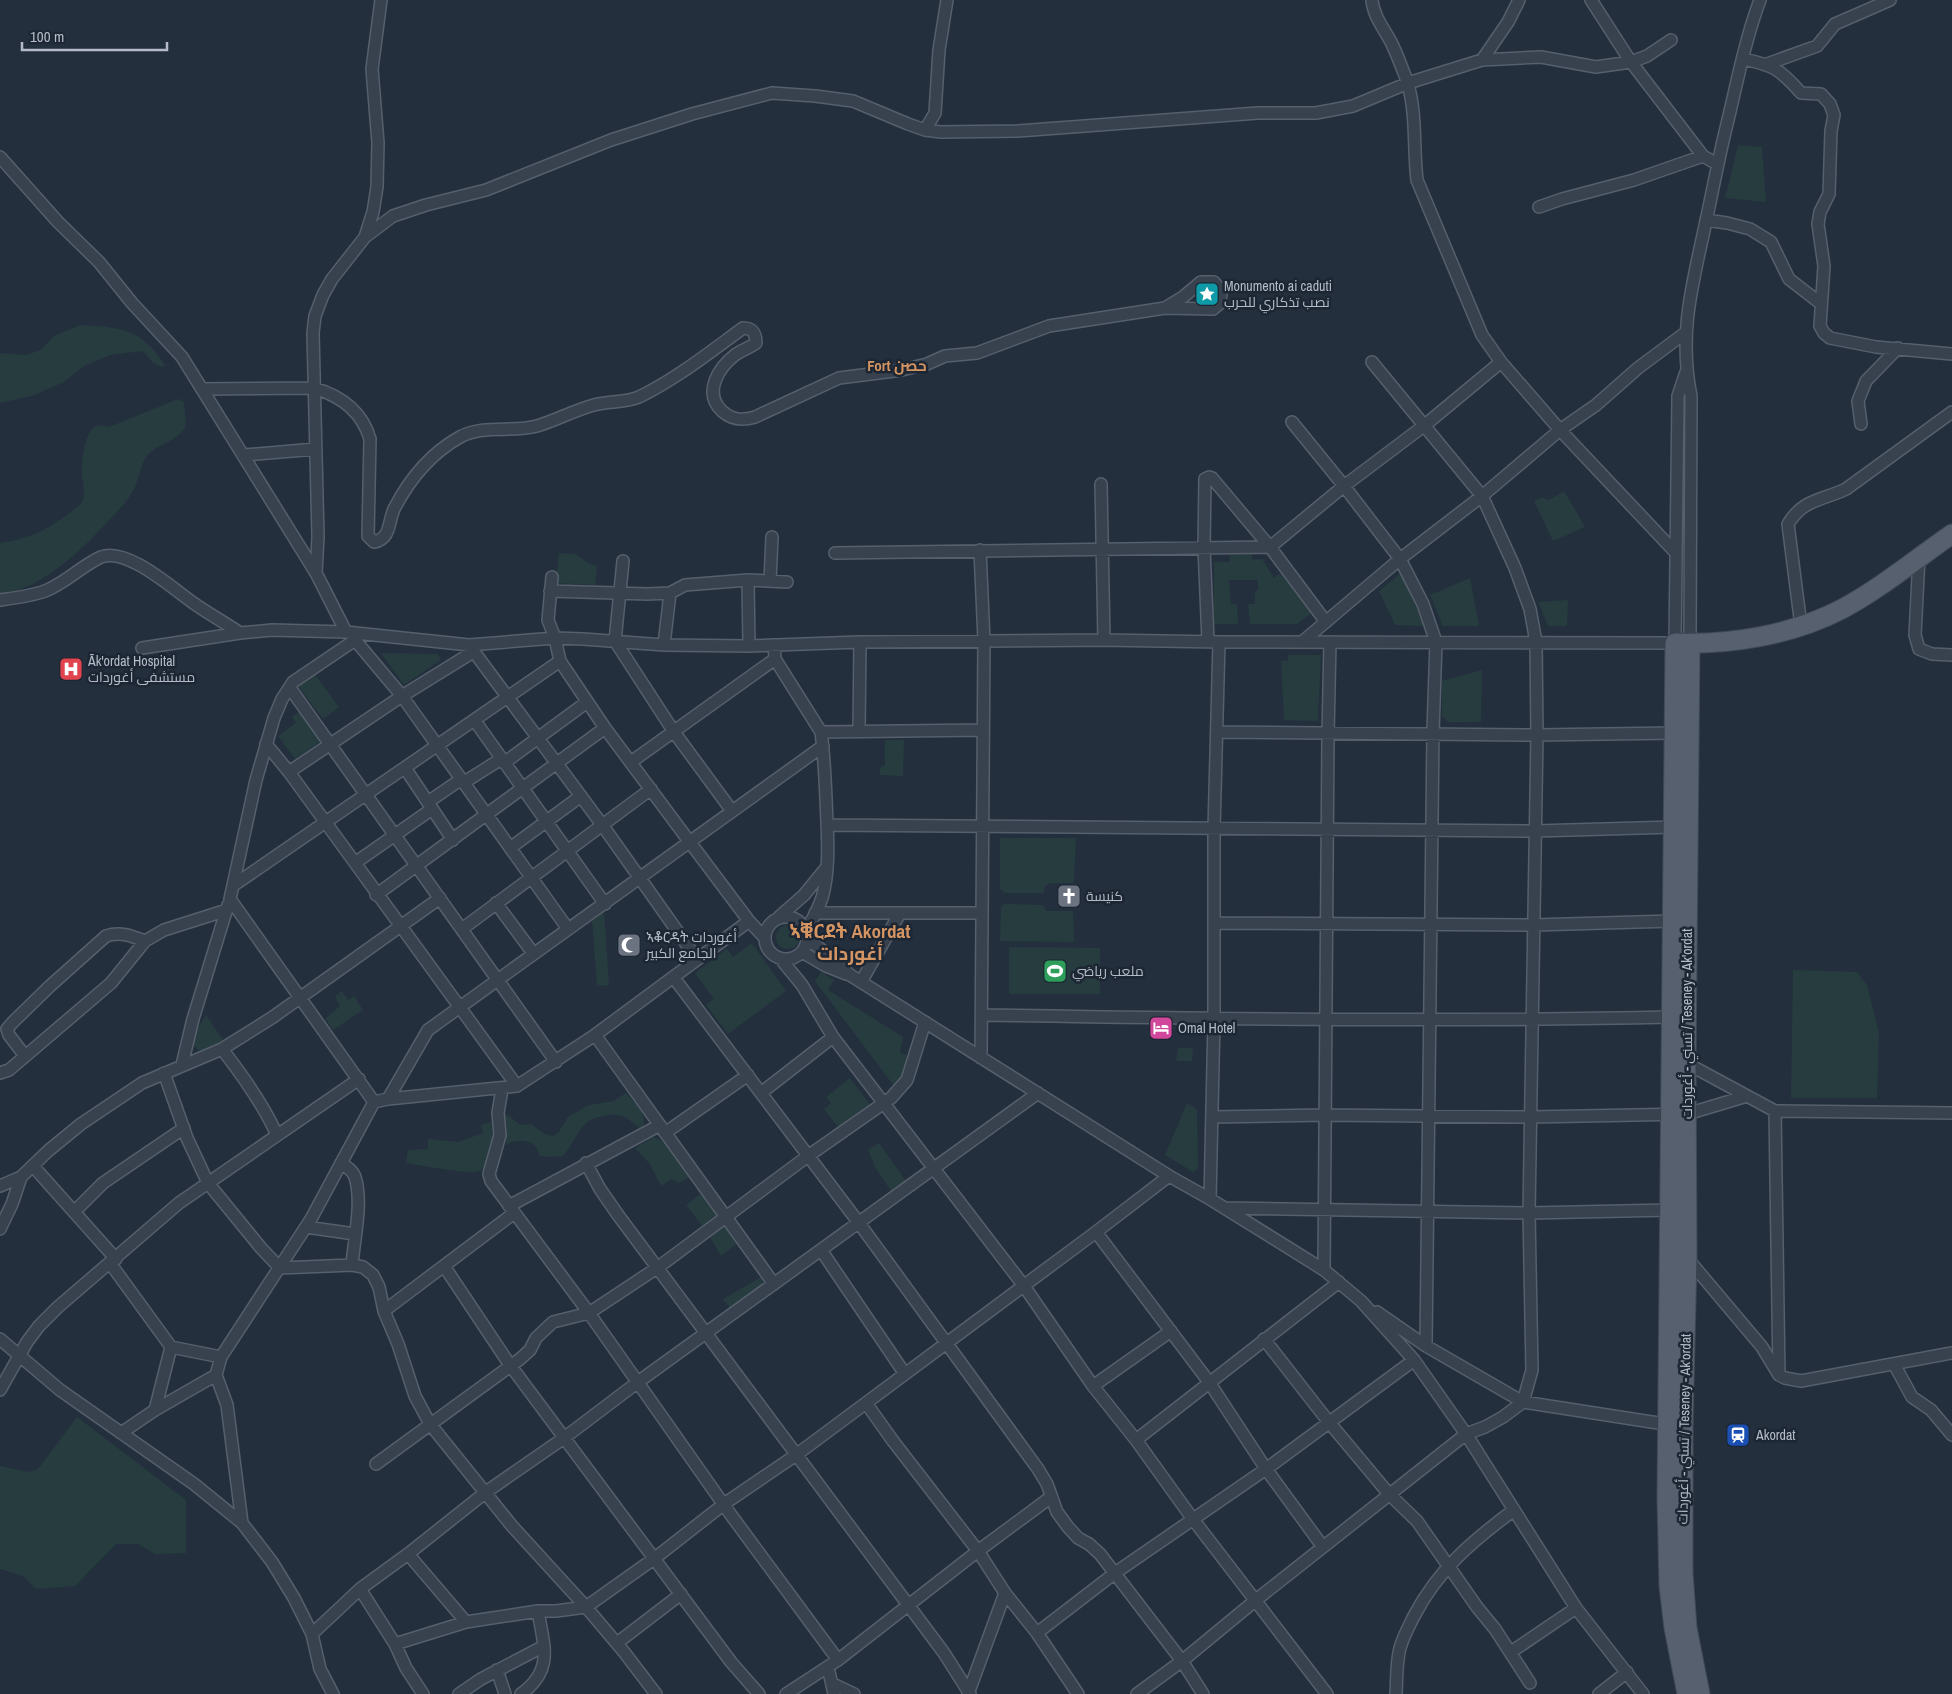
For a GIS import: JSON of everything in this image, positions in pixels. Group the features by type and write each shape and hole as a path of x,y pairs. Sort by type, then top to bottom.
{"main road":[{"path":"1687,1694 1674,1628 1669,1586 1675,1425 1670,1210 1678,1114 1671,1017 1674,733 1683,643 1741,639 1801,626 1843,608 1952,534"},
{"name":"تسني - أغوردات / Teseney - Ak'ordat","path":"1683,643 1686,1063 1678,1114 1687,1257 1675,1425 1688,1628 1700,1694"}],"street":[{"path":"365,237 373,212 377,187 378,143 372,69 382,0"},
{"path":"925,130 935,113 939,50 947,0"},
{"path":"1372,0 1377,17 1392,44 1408,83 1416,135 1417,180 1482,335 1502,362 1560,430 1676,553"},
{"path":"1482,60 1508,22 1519,0"},
{"path":"1591,0 1631,62 1704,156 1717,164"},
{"path":"1683,643 1691,396 1686,372 1685,333 1692,283 1717,164 1760,0"},
{"path":"1767,64 1817,46 1835,24 1890,0"},
{"path":"316,573 318,537 313,332 315,316 332,279 365,237 393,216 426,205 486,190 611,140 692,114 772,93 853,101 925,130 940,132 1018,131 1258,113 1316,113 1353,106 1408,83 1482,60 1541,57 1596,67 1631,62 1647,56 1671,40"},
{"path":"1743,59 1767,64 1786,76 1800,93 1821,94 1830,104 1834,115 1829,194 1820,212 1818,224 1824,266 1820,303 1820,326 1824,333 1830,338 1876,347 1952,354"},
{"path":"1539,207 1634,180 1704,156"},
{"path":"0,157 58,222 99,262 132,303 182,357 353,635 402,696 568,929"},
{"path":"1706,220 1727,223 1750,230 1771,242 1790,278 1820,303"},
{"path":"203,389 314,388 329,392 356,410 368,430 370,439 368,536 374,542 381,540 388,533 390,518 394,509 420,469 460,437 475,430 530,428 596,404 623,402 638,397 684,370 743,328 749,328 754,332 756,343 735,355 715,379 712,387 717,406 733,419 744,420 755,417 839,378 902,370 927,364 945,356 977,353 1049,326 1165,308"},
{"path":"1302,642 1400,559 1482,496 1560,430 1596,405 1638,368 1685,333"},
{"path":"1861,424 1858,401 1866,381 1898,348"},
{"path":"1137,1694 1182,1661 1466,1434 1491,1424 1523,1402 1532,1370 1529,1213 1536,642 1530,608 1515,568 1482,496 1372,362"},
{"path":"835,553 1270,547 1344,486 1502,362"},
{"path":"1683,643 1676,553 1678,396 1686,372"},
{"path":"1801,626 1788,524 1794,514 1805,504 1832,496 1846,489 1952,412"},
{"path":"1292,422 1400,559 1423,604 1436,642 1433,732 1426,1346"},
{"path":"244,455 316,449"},
{"path":"1210,1199 1213,1117 1216,732 1213,642 1204,547 1205,479 1208,476 1212,478 1270,547 1326,622"},
{"path":"1101,484 1104,640"},
{"path":"770,582 772,537"},
{"path":"980,550 984,641 981,1058"},
{"path":"0,600 46,591 104,556 118,556 161,578 191,601 240,633"},
{"path":"1919,557 1915,635 1919,649 1932,654 1952,655"},
{"path":"623,561 615,641 674,732 732,811"},
{"path":"552,577 548,620 555,638 560,661 605,728 749,921 765,938 769,950 780,958 802,985 833,1037 1024,1286 1093,1386 1136,1440 1192,1518 1327,1694"},
{"path":"748,580 749,646"},
{"path":"550,591 646,594 670,592 685,585 748,580 787,582"},
{"path":"664,645 670,592"},
{"path":"142,648 272,630 353,635 471,649 555,638 664,645 749,646 860,642 1104,640 1683,643"},
{"path":"182,1065 193,1019 229,904 256,780 274,718 293,682 353,635"},
{"path":"859,731 860,642"},
{"path":"1324,1270 1330,642"},
{"path":"774,645 775,659 821,732 823,746 827,866 822,897 800,954 802,985"},
{"path":"289,772 471,649"},
{"path":"471,649 603,826 698,959"},
{"path":"630,762 775,659"},
{"path":"234,885 509,698 560,661"},
{"path":"290,688 556,1062"},
{"path":"355,864 395,836 462,782 503,761 587,702"},
{"path":"475,721 605,904"},
{"path":"376,894 605,728"},
{"path":"821,732 984,730"},
{"path":"1216,732 1328,734 1433,732 1536,734 1674,733"},
{"path":"266,744 289,772 517,1086"},
{"path":"388,1098 428,1030 823,746"},
{"path":"405,768 453,840"},
{"path":"462,929 651,789"},
{"path":"510,848 581,796"},
{"path":"827,825 1535,831 1674,827"},
{"path":"765,938 769,925 804,895 827,866"},
{"path":"0,1186 21,1177 48,1150 81,1124 142,1083 222,1049 273,1017 440,898"},
{"path":"0,1073 8,1070 111,983 145,941 164,930 229,904"},
{"path":"229,904 301,997 374,1102"},
{"path":"496,904 533,953"},
{"path":"816,913 982,913"},
{"path":"861,982 900,913"},
{"path":"779,917 789,916 799,920 807,934 850,975 1169,1176 1210,1199 1324,1270 1361,1300 1426,1346 1523,1402 1675,1425"},
{"path":"242,1523 227,1405 216,1374 221,1357 306,1227 374,1102 388,1098 502,1089 517,1086 595,1035 749,921"},
{"path":"1215,923 1534,925 1672,921"},
{"path":"25,1056 9,1035 7,1029 50,986 106,936 115,933 130,935 145,941"},
{"path":"780,958 786,959 800,954 850,975"},
{"path":"674,978 859,1223 1038,1469 1047,1484 1050,1497 1057,1512 1072,1532 1100,1554 1182,1661 1203,1694"},
{"path":"982,1015 1214,1020 1532,1020 1671,1017"},
{"path":"376,1464 530,1350 536,1338 553,1322 589,1313 657,1268 898,1092 907,1080 925,1022"},
{"path":"595,1035 727,1216 774,1284"},
{"path":"761,1093 833,1037"},
{"path":"222,1049 249,1084 270,1118 277,1135"},
{"path":"1686,1063 1776,1111 1952,1113"},
{"path":"164,1073 184,1128 208,1183 261,1248 280,1268 352,1264 363,1267 373,1274 379,1287 384,1311 398,1344 415,1396 430,1424 512,1526 617,1643 656,1694"},
{"path":"384,1311 444,1266 511,1209 586,1164 662,1129 748,1075"},
{"path":"0,1390 39,1326 58,1306 179,1203 359,1078"},
{"path":"502,1089 498,1113 500,1135 489,1174 492,1181 838,1660"},
{"path":"312,1634 360,1588 408,1554 486,1492 564,1438 638,1382 934,1170 1038,1093"},
{"path":"1213,1117 1324,1115 1531,1117 1678,1114 1747,1096"},
{"path":"1776,1111 1779,1375"},
{"path":"74,1212 103,1183 184,1128"},
{"path":"341,1163 355,1177 358,1198 352,1264"},
{"path":"586,1164 600,1189 657,1268 944,1653 969,1693"},
{"path":"32,1166 74,1212 112,1261 171,1347 221,1357"},
{"path":"395,1644 466,1622 538,1611 586,1607 655,1558 724,1504 796,1455 1169,1176"},
{"path":"0,1229 12,1204 21,1177"},
{"path":"1224,1208 1529,1213 1670,1210"},
{"path":"306,1227 355,1234"},
{"path":"1096,1232 1209,1382 1266,1469 1323,1547"},
{"path":"820,1250 905,1374"},
{"path":"1687,1257 1762,1347 1779,1375 1784,1378 1801,1381 1952,1353"},
{"path":"444,1266 510,1365 731,1662 759,1694"},
{"path":"1136,1440 1339,1282"},
{"path":"1361,1300 1414,1360 1466,1434 1576,1608 1643,1694"},
{"path":"1093,1386 1171,1331"},
{"path":"0,1339 60,1390 194,1484 242,1523 272,1562 294,1598 312,1634 320,1669 333,1694"},
{"path":"1264,1339 1328,1421 1389,1494 1417,1520 1511,1652 1530,1683"},
{"path":"155,1410 171,1347"},
{"path":"1038,1633 1115,1573 1192,1518 1266,1469 1328,1421 1414,1360"},
{"path":"1894,1364 1912,1397 1931,1410 1952,1435"},
{"path":"121,1433 155,1410 216,1374"},
{"path":"866,1403 978,1551 1005,1593 1038,1633 1078,1694"},
{"path":"786,1694 838,1660 1050,1497"},
{"path":"1396,1694 1397,1665 1401,1646 1419,1606 1448,1566 1474,1540 1514,1510"},
{"path":"408,1554 466,1622"},
{"path":"360,1588 423,1694"},
{"path":"969,1693 1005,1593"},
{"path":"617,1643 681,1594"},
{"path":"1511,1652 1576,1608"},
{"path":"520,1694 540,1676 544,1665 544,1646 538,1611"},
{"path":"459,1694 497,1670 544,1646"},
{"path":"828,1667 833,1689 854,1694"},
{"path":"497,1670 505,1694"},
{"path":"1599,1694 1627,1672"}],"green space":[{"path":"1738,145 1762,147 1766,202 1725,198"},
{"path":"80,325 108,327 129,332 148,344 165,365 161,367 153,363 143,351 110,355 84,366 64,382 32,396 0,403 0,353 27,355 42,349 54,336"},
{"path":"178,399 184,402 186,426 179,435 156,448 148,455 143,463 133,491 120,509 61,566 31,585 16,591 0,594 0,543 20,539 39,532 57,522 82,502 84,492 83,456 86,440 93,429 98,426 109,427"},
{"path":"1564,491 1585,527 1553,541 1534,501 1542,497 1549,500"},
{"path":"559,553 576,554 589,564 597,566 595,585 556,583"},
{"path":"1230,553 1252,553 1252,560 1262,559 1274,578 1282,572 1313,612 1297,624 1250,624 1248,604 1255,604 1255,591 1258,590 1258,580 1229,580 1231,604 1237,604 1238,624 1214,624 1214,562 1229,562"},
{"path":"1401,573 1425,626 1395,625 1379,591"},
{"path":"1470,578 1479,626 1443,626 1430,595"},
{"path":"1568,600 1567,626 1548,626 1538,602"},
{"path":"381,653 438,654 441,660 404,685"},
{"path":"1288,655 1321,655 1318,721 1284,720 1281,661 1288,661"},
{"path":"1482,670 1481,722 1448,722 1442,716 1442,681"},
{"path":"314,673 339,707 323,719 298,686"},
{"path":"300,711 321,741 295,759 278,736 296,723 292,717"},
{"path":"885,740 904,740 903,776 880,775 880,768 885,765"},
{"path":"1000,838 1076,838 1074,883 1050,883 1045,886 1044,893 1005,893 1000,889"},
{"path":"1004,904 1043,905 1046,911 1073,911 1074,942 1000,941 1001,907"},
{"path":"604,910 609,985 597,986 592,919"},
{"path":"788,925 793,926 799,932 799,942 793,948 788,949 783,948 777,942 776,937 777,932 783,926"},
{"path":"752,943 786,991 728,1034 706,1005 714,999 695,973 727,949 733,957"},
{"name":"ملعب رياضي","path":"1009,947 1100,948 1100,994 1009,994"},
{"path":"1793,970 1857,972 1867,985 1879,1033 1877,1098 1791,1098"},
{"path":"821,972 834,980 828,990 903,1037 900,1053 910,1056 905,1078 894,1086 815,981"},
{"path":"342,991 348,1000 354,996 363,1010 333,1030 325,1019 340,1006 335,996"},
{"path":"206,1015 223,1040 203,1052 198,1050 192,1043 192,1038"},
{"path":"1178,1048 1193,1048 1192,1061 1176,1061"},
{"path":"850,1078 870,1104 838,1127 824,1109 831,1103 826,1097"},
{"path":"626,1093 643,1115 644,1124 641,1129 622,1116 606,1115 590,1120 579,1131 563,1156 540,1156 535,1146 524,1141 516,1141 506,1145 507,1126 502,1111 521,1125 531,1124 543,1133 552,1136 558,1133 568,1117 589,1105 614,1101"},
{"path":"1187,1103 1197,1109 1198,1168 1193,1172 1165,1155"},
{"path":"491,1122 492,1149 488,1162 479,1171 455,1171 406,1163 408,1150 428,1149 428,1139 458,1142 483,1133 481,1125"},
{"path":"654,1137 666,1143 690,1177 679,1183 671,1179 661,1186 650,1164 635,1148"},
{"path":"879,1143 906,1181 891,1191 875,1167 868,1150"},
{"path":"701,1193 717,1217 703,1227 686,1205"},
{"path":"725,1225 738,1243 721,1256 709,1235"},
{"path":"761,1277 762,1285 730,1308 723,1299"},
{"path":"77,1417 186,1500 186,1553 155,1554 138,1544 116,1544 75,1586 36,1589 23,1576 0,1569 0,1466 27,1472 38,1469"}],"place":[{"name":"Monumento ai caduti نصب تذكاري للحرب","path":"1207,294"},
{"name":"Āk'ordat Hospital مستشفى أغوردات","path":"71,669"},
{"name":"كنيسة","path":"1069,896"},
{"name":"ኣቆርዳት أغوردات الجامع الكبير","path":"629,945"},
{"name":"ملعب رياضي","path":"1055,971"},
{"name":"Omal Hotel","path":"1161,1028"},
{"name":"Akordat","path":"1738,1435"}],"district":[{"name":"Fort حصن","path":"897,366"},
{"name":"ኣቑርደት Akordat أغوردات","path":"850,942"}]}
